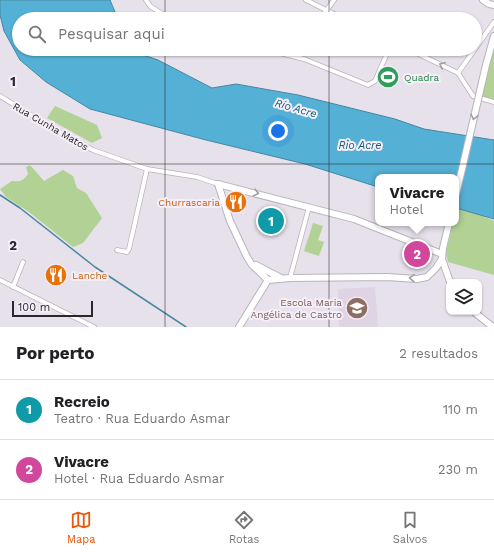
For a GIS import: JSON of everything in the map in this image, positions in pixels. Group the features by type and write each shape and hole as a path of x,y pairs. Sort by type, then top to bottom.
{"main road":[{"path":"483,0 494,5"},
{"path":"459,181 494,36"},
{"path":"218,184 354,218 442,257"},
{"path":"218,184 230,221 250,261 268,280"},
{"path":"448,226 442,257 449,279"},
{"path":"268,280 283,278 423,278 430,275 442,257"},
{"path":"250,261 283,278"},
{"path":"239,327 268,280"},
{"path":"478,315 493,327"}],"street":[{"path":"146,0 150,6 159,12"},
{"path":"306,0 330,12"},
{"path":"326,10 334,0"},
{"path":"482,39 494,22"},
{"path":"295,56 365,85 373,84 386,56"},
{"path":"423,56 451,69 458,74 473,96 494,102"},
{"path":"458,74 470,56"},
{"name":"Rua Cunha Matos","path":"0,96 62,134 92,150 148,169 197,177 218,184"},
{"path":"117,250 128,251 148,169"},
{"path":"290,278 309,207"},
{"path":"13,286 23,262"},
{"path":"0,280 94,327"}],"shaded area":[{"name":"Escola Maria Angélica de Castro","path":"375,287 378,327 339,327 338,289"}],"green space":[{"path":"494,51 494,104 481,96 488,66"},
{"name":"Quadra","path":"386,66 397,70 389,88 379,84"},
{"path":"55,106 97,125 102,138 92,143 47,118"},
{"path":"30,165 44,181 63,170 73,176 77,188 86,193 102,218 83,243 73,247 29,212 6,197 0,189 12,181 23,180 28,174 26,167"},
{"path":"459,206 494,221 494,275 448,262 446,253 452,226 459,226"},
{"path":"313,223 323,226 318,240 324,242 319,256 304,251"}],"water":[{"name":"Rio Acre","path":"0,0 110,0 115,12 12,12 12,46 4,31 0,15"},
{"name":"Rio Acre","path":"18,56 146,56 158,60 212,88 236,84 298,95 395,119 424,129 494,140 494,219 459,209 459,174 375,174 375,186 305,164 206,140 90,109 46,82 20,60"}],"waterway":[{"path":"0,195 20,208 95,267 186,327"}],"place":[{"name":"Quadra","path":"388,77"},
{"name":"Churrascaria","path":"236,202"},
{"name":"Recreio","path":"271,221"},
{"name":"Vivacre","path":"417,254"},
{"name":"Lanche","path":"56,275"},
{"name":"Escola Maria Angélica de Castro","path":"357,308"}],"water label":[{"name":"Río Acre","path":"296,108"}]}
